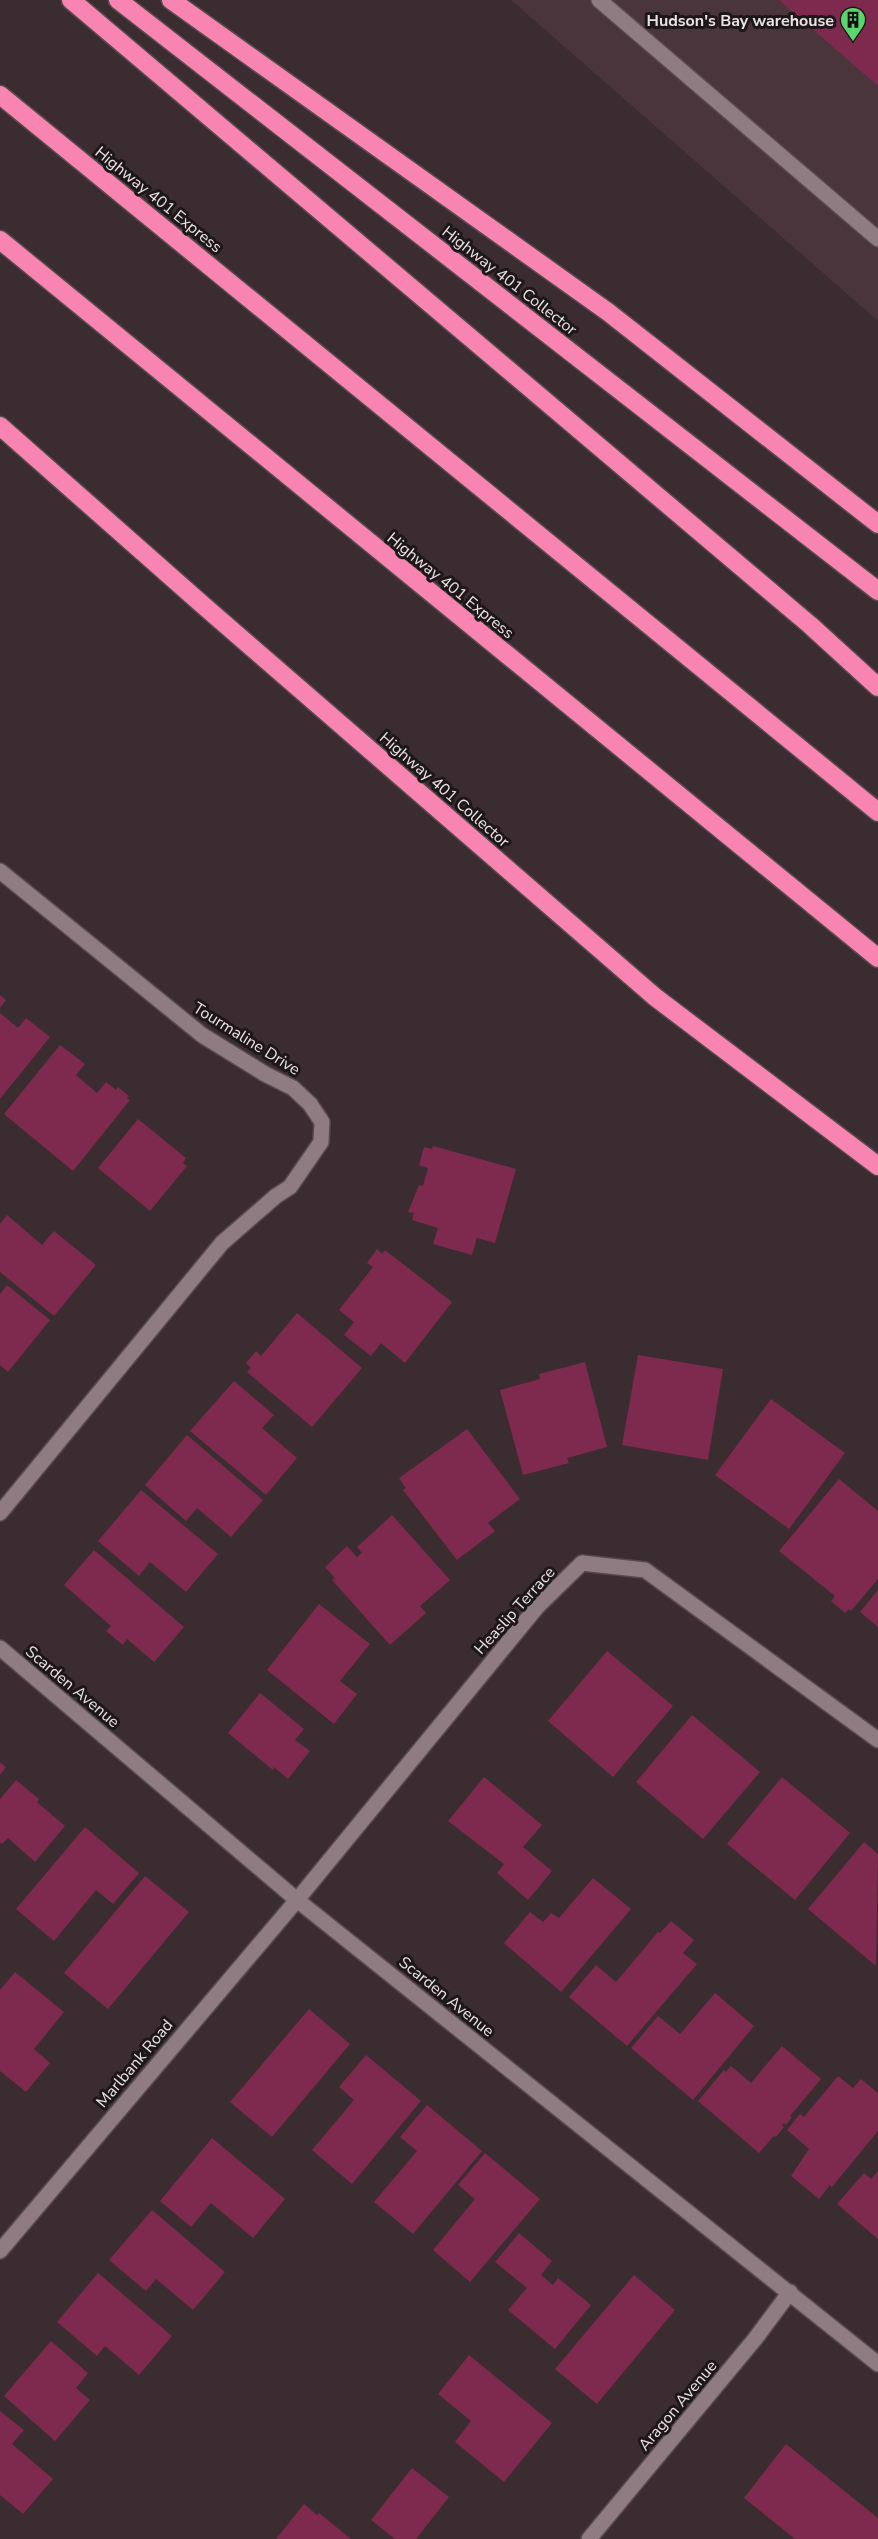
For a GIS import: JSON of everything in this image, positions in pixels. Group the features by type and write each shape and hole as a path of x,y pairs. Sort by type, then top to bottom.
{"highway":[{"path":"71,0 801,617 878,687"},
{"name":"Highway 401 Collector","path":"118,0 878,591"},
{"path":"171,0 608,312 878,524"},
{"name":"Highway 401 Express","path":"0,95 878,812"},
{"name":"Highway 401 Express","path":"0,240 878,958"},
{"name":"Highway 401 Collector","path":"0,426 655,997 878,1166"}],"street":[{"path":"599,0 878,239"},
{"name":"Tourmaline Drive","path":"0,872 202,1035 293,1088 322,1122 321,1142 290,1187 222,1243 0,1513"},
{"name":"Heaslip Terrace","path":"297,1900 537,1607 582,1563 645,1570 878,1740"},
{"name":"Scarden Avenue","path":"0,1648 297,1900 878,2364"},
{"name":"Marlbank Road","path":"0,2251 297,1900"},
{"name":"Aragon Avenue","path":"589,2539 755,2339 790,2292"}],"shaded area":[{"path":"511,0 878,0 878,321"}],"building":[{"name":"Hudson's Bay warehouse","path":"779,0 878,0 878,86"},
{"path":"0,995 6,1000 0,1008"},
{"path":"0,1013 18,1028 26,1018 50,1037 0,1099"},
{"path":"60,1045 85,1064 76,1075 97,1093 106,1082 116,1090 118,1087 129,1096 127,1098 130,1100 73,1171 4,1114"},
{"path":"138,1119 186,1158 183,1163 187,1166 150,1211 98,1168"},
{"path":"433,1146 516,1169 495,1243 477,1238 472,1255 433,1244 438,1228 412,1220 414,1213 408,1212 419,1185 423,1186 428,1168 419,1165 424,1147 432,1149"},
{"path":"7,1215 42,1245 54,1231 96,1265 54,1316 0,1272 0,1224"},
{"path":"377,1249 382,1254 385,1250 452,1302 405,1363 381,1343 371,1356 344,1335 354,1322 339,1310 373,1267 367,1263"},
{"path":"7,1285 50,1320 8,1372 0,1365 0,1294"},
{"path":"297,1313 362,1368 312,1427 247,1372 251,1368 246,1363 256,1351 261,1356"},
{"path":"638,1355 723,1369 708,1460 622,1445"},
{"path":"585,1362 607,1447 567,1458 569,1463 523,1475 500,1390 540,1379 539,1374"},
{"path":"234,1381 274,1415 262,1428 297,1458 266,1495 190,1431"},
{"path":"771,1399 845,1453 789,1529 715,1475"},
{"path":"467,1429 520,1499 488,1523 495,1531 457,1560 403,1490 406,1488 399,1478"},
{"path":"187,1435 263,1500 231,1537 197,1508 186,1521 145,1485"},
{"path":"839,1479 878,1511 878,1579 851,1611 849,1609 845,1613 831,1601 835,1596 779,1551"},
{"path":"141,1490 218,1554 186,1592 150,1562 139,1576 98,1541"},
{"path":"392,1515 450,1580 420,1606 426,1613 390,1645 332,1580 335,1578 325,1567 347,1546 357,1557 362,1553 357,1547"},
{"path":"94,1550 184,1627 154,1662 127,1639 123,1645 106,1631 111,1626 64,1585"},
{"path":"878,1590 878,1627 860,1612"},
{"path":"319,1604 370,1644 340,1681 357,1694 334,1724 267,1670"},
{"path":"607,1651 673,1706 613,1777 548,1721"},
{"path":"260,1693 304,1729 295,1740 310,1751 288,1779 274,1767 273,1770 228,1733"},
{"path":"692,1715 760,1772 703,1839 636,1782"},
{"path":"0,1762 6,1767 0,1775"},
{"path":"484,1777 542,1825 523,1847 552,1871 528,1900 497,1873 504,1864 448,1821"},
{"path":"782,1777 850,1833 795,1900 727,1844"},
{"path":"16,1780 39,1799 37,1802 65,1826 35,1862 8,1838 2,1844 0,1843 0,1799"},
{"path":"85,1827 139,1873 113,1904 96,1890 54,1941 16,1909"},
{"path":"864,1842 878,1854 876,1966 808,1909"},
{"path":"145,1876 189,1912 108,2009 64,1973"},
{"path":"593,1878 631,1909 561,1992 504,1943 530,1912 543,1922 551,1913 559,1918"},
{"path":"671,1921 694,1940 683,1953 697,1964 627,2046 569,1997 596,1965 616,1982 658,1932 660,1933"},
{"path":"15,1972 64,2012 34,2049 50,2063 26,2092 0,2071 0,1990"},
{"path":"715,1993 754,2026 693,2100 631,2048 658,2016 680,2034"},
{"path":"309,2009 350,2044 272,2137 230,2102"},
{"path":"782,2046 821,2079 790,2116 792,2117 786,2125 784,2123 782,2125 784,2127 776,2137 774,2136 759,2153 698,2101 724,2070 726,2072 731,2066 751,2083"},
{"path":"366,2055 421,2101 352,2184 312,2150 354,2100 339,2087"},
{"path":"838,2076 853,2088 861,2079 878,2093 878,2131 832,2187 830,2185 819,2199 791,2176 809,2149 787,2130 800,2114 804,2117"},
{"path":"427,2105 482,2151 413,2234 374,2202 417,2151 400,2137"},
{"path":"212,2138 285,2199 253,2238 211,2203 191,2227 160,2201"},
{"path":"485,2153 540,2199 470,2282 433,2250 475,2199 458,2185"},
{"path":"878,2171 878,2239 837,2204 864,2173 871,2179"},
{"path":"152,2210 225,2272 193,2310 156,2279 146,2291 109,2260"},
{"path":"519,2233 552,2261 541,2275 553,2285 558,2278 591,2305 555,2349 508,2310 527,2288 495,2262"},
{"path":"98,2273 172,2336 139,2375 105,2346 97,2356 57,2322"},
{"path":"634,2275 675,2310 597,2404 555,2369"},
{"path":"51,2341 88,2373 76,2388 90,2400 55,2441 4,2396"},
{"path":"469,2355 552,2423 504,2482 455,2442 471,2421 438,2394"},
{"path":"0,2411 24,2430 12,2444 53,2479 23,2514 0,2495"},
{"path":"786,2444 878,2518 878,2539 795,2539 744,2498"},
{"path":"412,2468 449,2497 416,2539 395,2539 371,2520"},
{"path":"304,2504 317,2515 319,2513 351,2539 276,2539"}],"place":[{"name":"Hudson's Bay warehouse","path":"853,43"}]}
